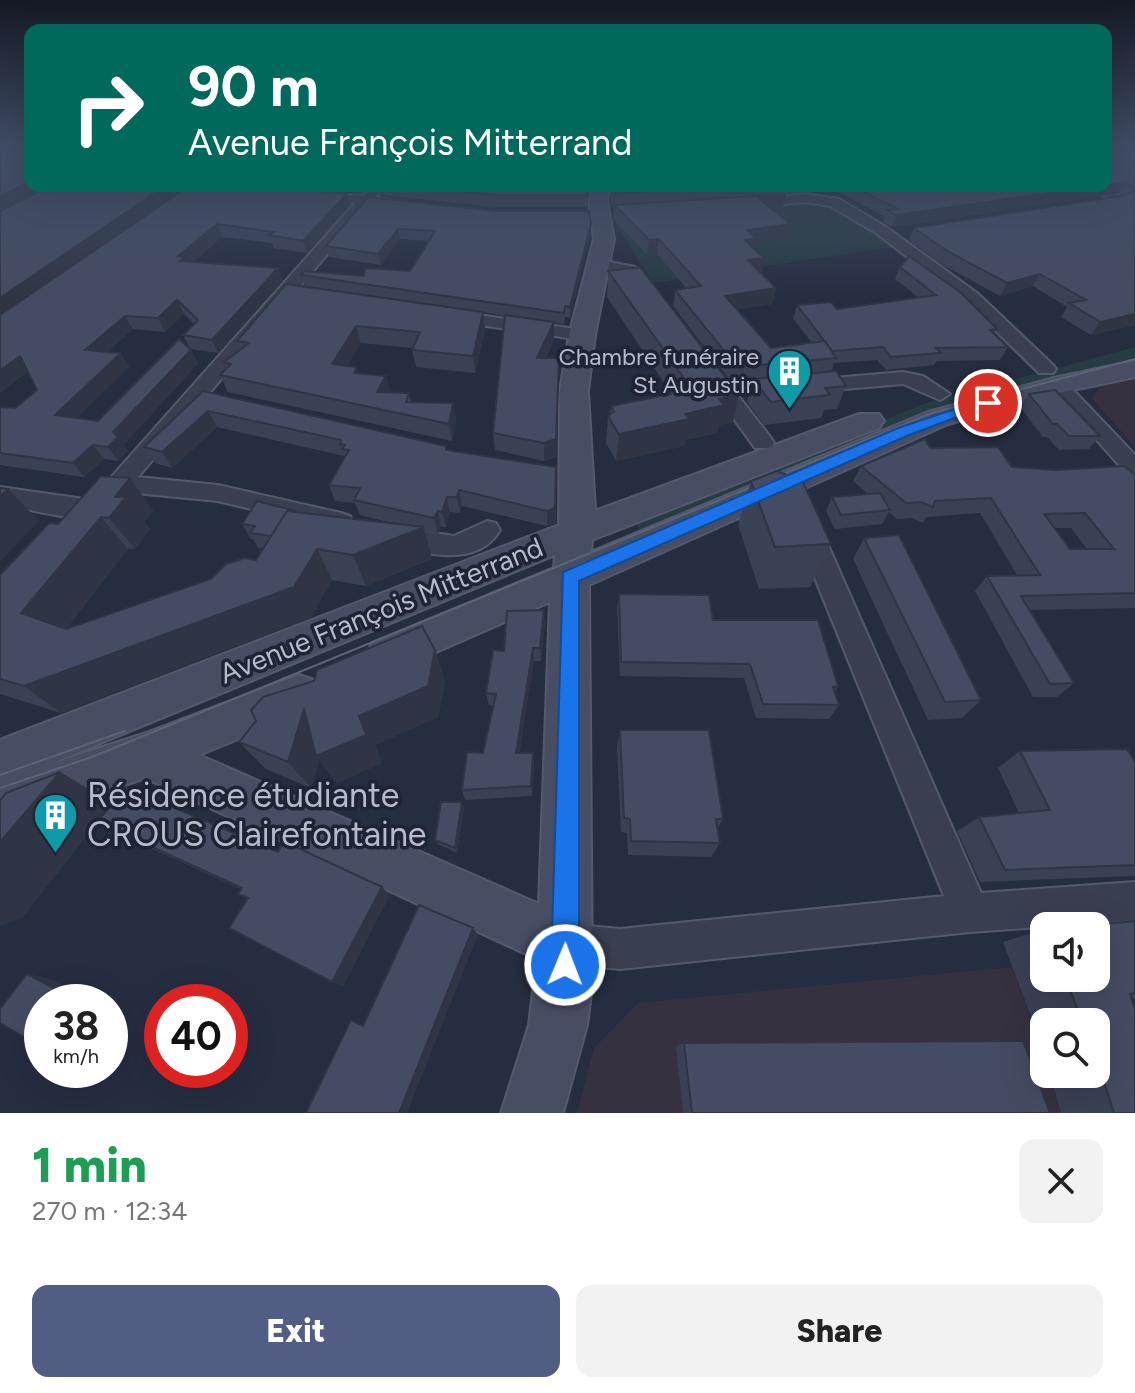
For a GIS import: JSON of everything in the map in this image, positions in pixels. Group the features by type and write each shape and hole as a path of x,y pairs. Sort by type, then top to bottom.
{"main road":[{"path":"532,1113 558,1025 566,944 570,577 576,532 565,473 582,335 604,239 599,197"},
{"path":"769,463 938,418 1135,343"},
{"path":"769,463 940,394 1050,377 1135,369"},
{"name":"Avenue François Mitterrand","path":"0,762 576,532 769,463"},
{"name":"Avenue François Mitterrand","path":"0,804 146,755 346,674 570,577 769,463"},
{"path":"146,755 566,944"}],"street":[{"path":"78,533 283,291 367,197"},
{"path":"384,197 414,206"},
{"path":"735,206 787,197"},
{"path":"824,197 889,235 971,297 1135,469"},
{"path":"889,235 907,232"},
{"path":"600,265 620,267 636,274 665,312"},
{"path":"283,291 307,294"},
{"path":"432,313 582,335"},
{"path":"702,361 796,499 970,913"},
{"path":"783,388 903,378 916,380 940,394"},
{"path":"726,394 754,390"},
{"path":"195,394 223,400"},
{"path":"118,483 218,493 450,550 476,541 487,530"},
{"path":"0,495 80,509 98,508"},
{"path":"74,735 146,755"},
{"path":"566,944 620,949 970,913 1135,901"}],"shaded area":[{"path":"809,201 827,204 894,247 653,283 611,216"},
{"path":"1135,347 1135,366 983,400 644,534 633,522 923,404"},
{"path":"1135,378 1135,447 1092,398 1100,387"},
{"path":"1012,967 1030,1016 1030,1088 1054,1088 1061,1113 577,1113 594,1048 638,1003"}],"building":[{"path":"28,197 149,197 0,298 0,211"},
{"path":"173,197 344,197 303,241 269,235 274,232 217,224 178,256 185,257 180,261 278,268 212,340 183,335 198,320 177,300 158,318 125,316 85,350 121,353 55,415 98,421 179,339 191,350 113,432 118,437 108,447 93,445 73,463 0,453 0,407 15,408 37,390 20,356 0,371 0,315"},
{"path":"368,197 496,211 589,211 591,224 570,307 565,306 564,313 301,275 304,271 364,276 365,268 410,271 435,231 398,229 378,254 326,246"},
{"path":"765,197 758,198 791,224 747,230 756,238 745,240 764,258 748,260 776,288 725,296 771,348 825,341 836,358 737,367 675,290 701,286 659,239 649,240 614,205"},
{"path":"874,197 1021,197 896,215 887,210 898,209"},
{"path":"1114,197 1135,197 1135,314 1100,322 1069,303 1086,300 1040,274 1007,283 949,252 914,228"},
{"path":"909,256 960,292 997,329 990,330 1008,347 936,348 941,353 891,357 883,347 832,351 797,305 831,302 837,309 936,295 900,267"},
{"path":"640,267 739,395 719,399 724,405 685,414 689,419 619,434 608,416 614,412 611,406 671,394 669,390 688,384 608,271"},
{"path":"286,284 483,312 473,356 412,350 420,332 356,326 332,364 357,367 354,373 386,376 377,392 409,393 406,402 453,403 449,424 220,375 231,364 224,362 249,343 237,341"},
{"path":"505,315 554,322 537,358 559,358 556,439 544,443 493,433"},
{"path":"836,371 846,386 825,388 830,395 771,402 753,379"},
{"path":"1055,390 1100,436 1069,436 1053,424 1029,394"},
{"path":"203,391 446,446 446,450 556,467 555,508 547,511 459,490 457,497 447,497 442,512 438,511 434,518 354,500 360,488 329,485 349,450 342,449 345,445 340,444 341,440 208,411 162,452 144,447"},
{"path":"925,439 930,448 998,447 1012,467 1055,470 1125,466 1135,475 1135,593 1021,596 1074,683 1050,684 987,576 1040,575 991,498 935,501 933,507 921,502 906,503 861,466","holes":["1085,513 1114,549 1070,549 1044,514"]},
{"path":"777,471 803,482 831,544 775,547 751,481"},
{"path":"101,476 130,478 115,497 126,497 109,518 101,517 21,613 66,629 211,579 226,564 245,558 256,560 287,511 424,527 353,555 317,549 294,587 24,686 0,679 0,575 49,523 58,524"},
{"path":"880,493 890,510 841,515 832,497"},
{"path":"257,501 296,511 287,511 271,536 250,533 255,526 242,524"},
{"path":"899,535 981,700 945,702 864,538"},
{"path":"619,594 709,595 713,620 818,620 838,686 833,687 839,705 763,704 750,664 621,662"},
{"path":"544,610 540,648 533,648 516,753 533,753 531,786 462,790 467,752 483,753 496,694 486,693 493,650 504,651 507,611"},
{"path":"422,626 435,650 428,686 359,716 366,735 316,756 304,709 288,762 239,742 256,721 251,710 263,697 314,681 317,670"},
{"path":"620,730 709,730 723,819 716,819 720,843 631,841 630,819 624,818"},
{"path":"1127,749 1135,762 1135,865 1005,870 979,817 1050,810 1020,751"},
{"path":"60,772 0,842 0,801 6,793"},
{"path":"126,787 278,852 285,842 382,887 332,982 229,928 248,898 238,894 242,888 97,822"},
{"path":"441,802 462,802 455,848 435,840"},
{"path":"419,905 473,928 399,1113 306,1113 351,1020 363,1026"},
{"path":"1135,921 1135,993 1130,994 1135,1009 1135,1113 1114,1113 1106,1088 1110,1088 1110,1008 1077,1008 1071,992 1110,992 1110,923"},
{"path":"27,974 46,984 24,984 24,1037 0,1023 0,1009"},
{"path":"1023,1041 1030,1060 1030,1088 1041,1088 1050,1113 692,1113 684,1043"}],"tram line":[{"path":"0,788 92,757 932,413 1135,359"},
{"path":"0,775 125,731"}],"place":[{"name":"Chambre funéraire St Augustin","path":"790,410"},
{"name":"Résidence étudiante CROUS Clairefontaine","path":"56,854"}],"route":[{"path":"565,965 570,577 904,431 988,403"}]}
